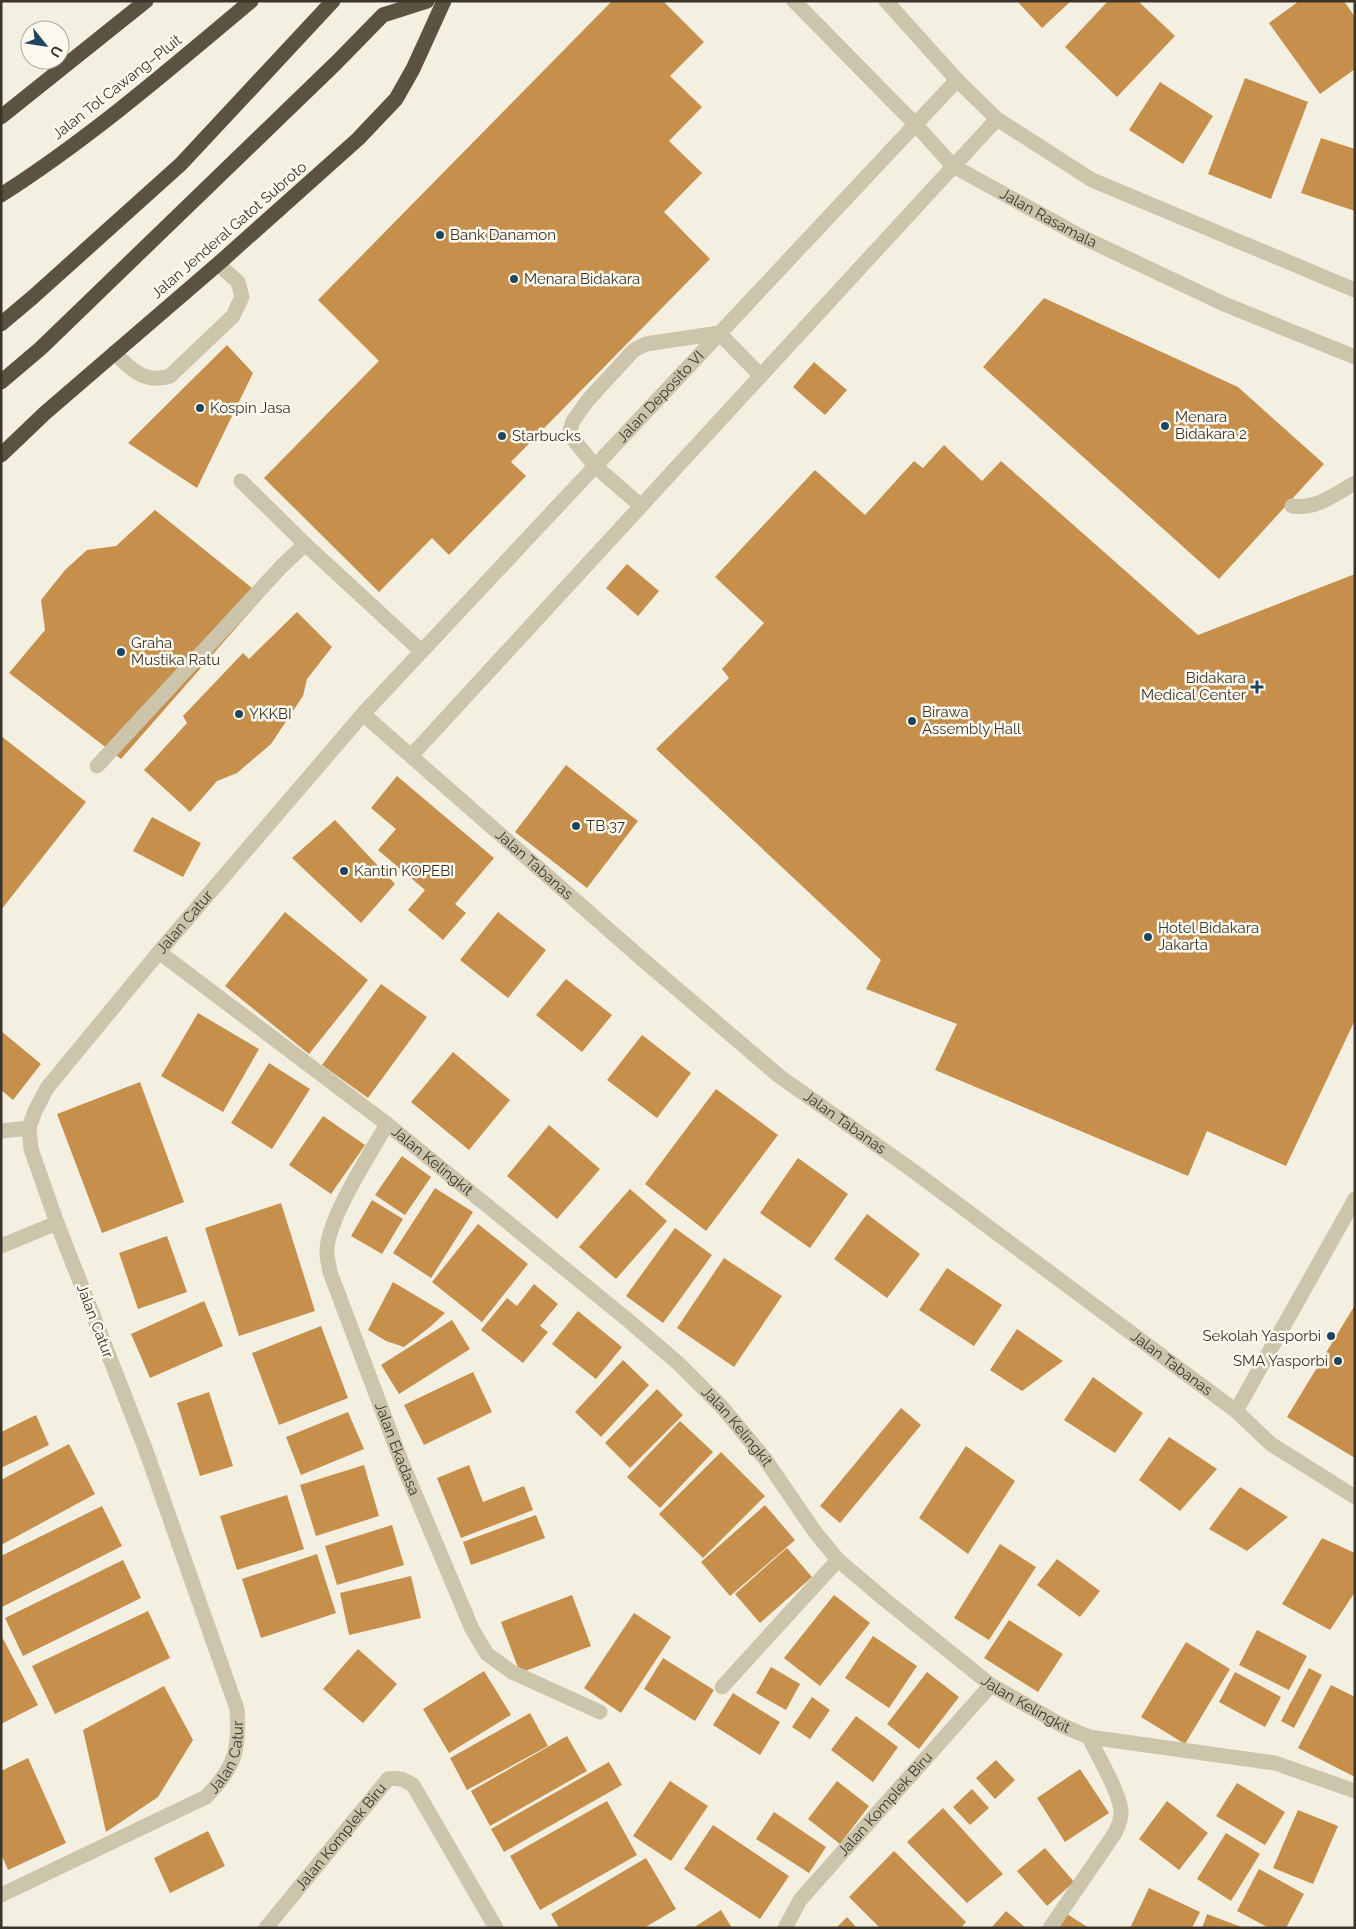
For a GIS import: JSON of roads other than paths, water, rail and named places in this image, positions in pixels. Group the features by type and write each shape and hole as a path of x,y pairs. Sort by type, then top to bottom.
{"highway":[{"path":"1,117 146,1"},
{"name":"Jalan Tol Cawang–Pluit","path":"1,195 26,179 121,109 251,1"},
{"path":"1,324 181,164 333,1"},
{"path":"1,382 41,348 384,15 426,1"},
{"name":"Jalan Jenderal Gatot Subroto","path":"1,455 45,412 218,264 358,139 396,99 414,69 444,1"}],"street":[{"name":"Jalan Rasamala","path":"794,1 915,124 953,166 1082,237 1224,304 1355,357"},
{"path":"886,1 957,80 997,119 1092,180 1355,290"},
{"name":"Jalan Deposito VI","path":"364,714 957,80"},
{"path":"411,756 997,119"},
{"path":"114,354 137,373 156,380 170,376 233,316 242,297 238,282 218,264"},
{"path":"641,506 595,466 569,434 573,421 588,400 621,364 634,350 646,344 719,333 761,376"},
{"path":"241,481 305,544 421,651"},
{"path":"1292,506 1302,508 1313,506 1355,483"},
{"path":"97,766 281,567 305,544"},
{"name":"Jalan Tabanas","path":"364,714 634,953 779,1076 912,1170 1236,1411 1271,1444 1355,1497"},
{"name":"Jalan Catur","path":"1,1895 206,1797 224,1779 234,1759 239,1734 237,1709 148,1458 57,1223 31,1149 29,1128 47,1088 159,952 364,714"},
{"name":"Jalan Kelingkit","path":"159,952 388,1124 679,1364 722,1407 765,1459 815,1532 838,1560 991,1685 1063,1726 1089,1737 1275,1763 1355,1791"},
{"name":"Jalan Ekadasa","path":"388,1124 338,1212 330,1230 327,1251 330,1272 406,1471 472,1629 487,1654 512,1672 600,1712"},
{"path":"1,1131 29,1128"},
{"path":"1236,1411 1355,1199"},
{"path":"1,1246 57,1223"},
{"path":"722,1687 838,1560"},
{"name":"Jalan Komplek Biru","path":"785,1928 800,1900 991,1685"},
{"path":"1050,1928 1115,1833 1120,1817 1121,1810 1114,1790 1089,1737"},
{"name":"Jalan Komplek Biru","path":"266,1928 388,1780 395,1778 403,1779 413,1785 496,1928"}],"place":[{"name":"Bank Danamon","path":"440,235"},
{"name":"Menara Bidakara","path":"514,279"},
{"name":"Kospin Jasa","path":"200,408"},
{"name":"Menara Bidakara 2","path":"1165,426"},
{"name":"Starbucks","path":"502,436"},
{"name":"Graha Mustika Ratu","path":"121,652"},
{"name":"Bidakara Medical Center","path":"1257,687"},
{"name":"YKKBI","path":"239,714"},
{"name":"Birawa Assembly Hall","path":"912,721"},
{"name":"TB 37","path":"576,826"},
{"name":"Kantin KOPEBI","path":"344,871"},
{"name":"Hotel Bidakara Jakarta","path":"1148,937"},
{"name":"Sekolah Yasporbi","path":"1331,1336"},
{"name":"SMA Yasporbi","path":"1338,1361"}]}
